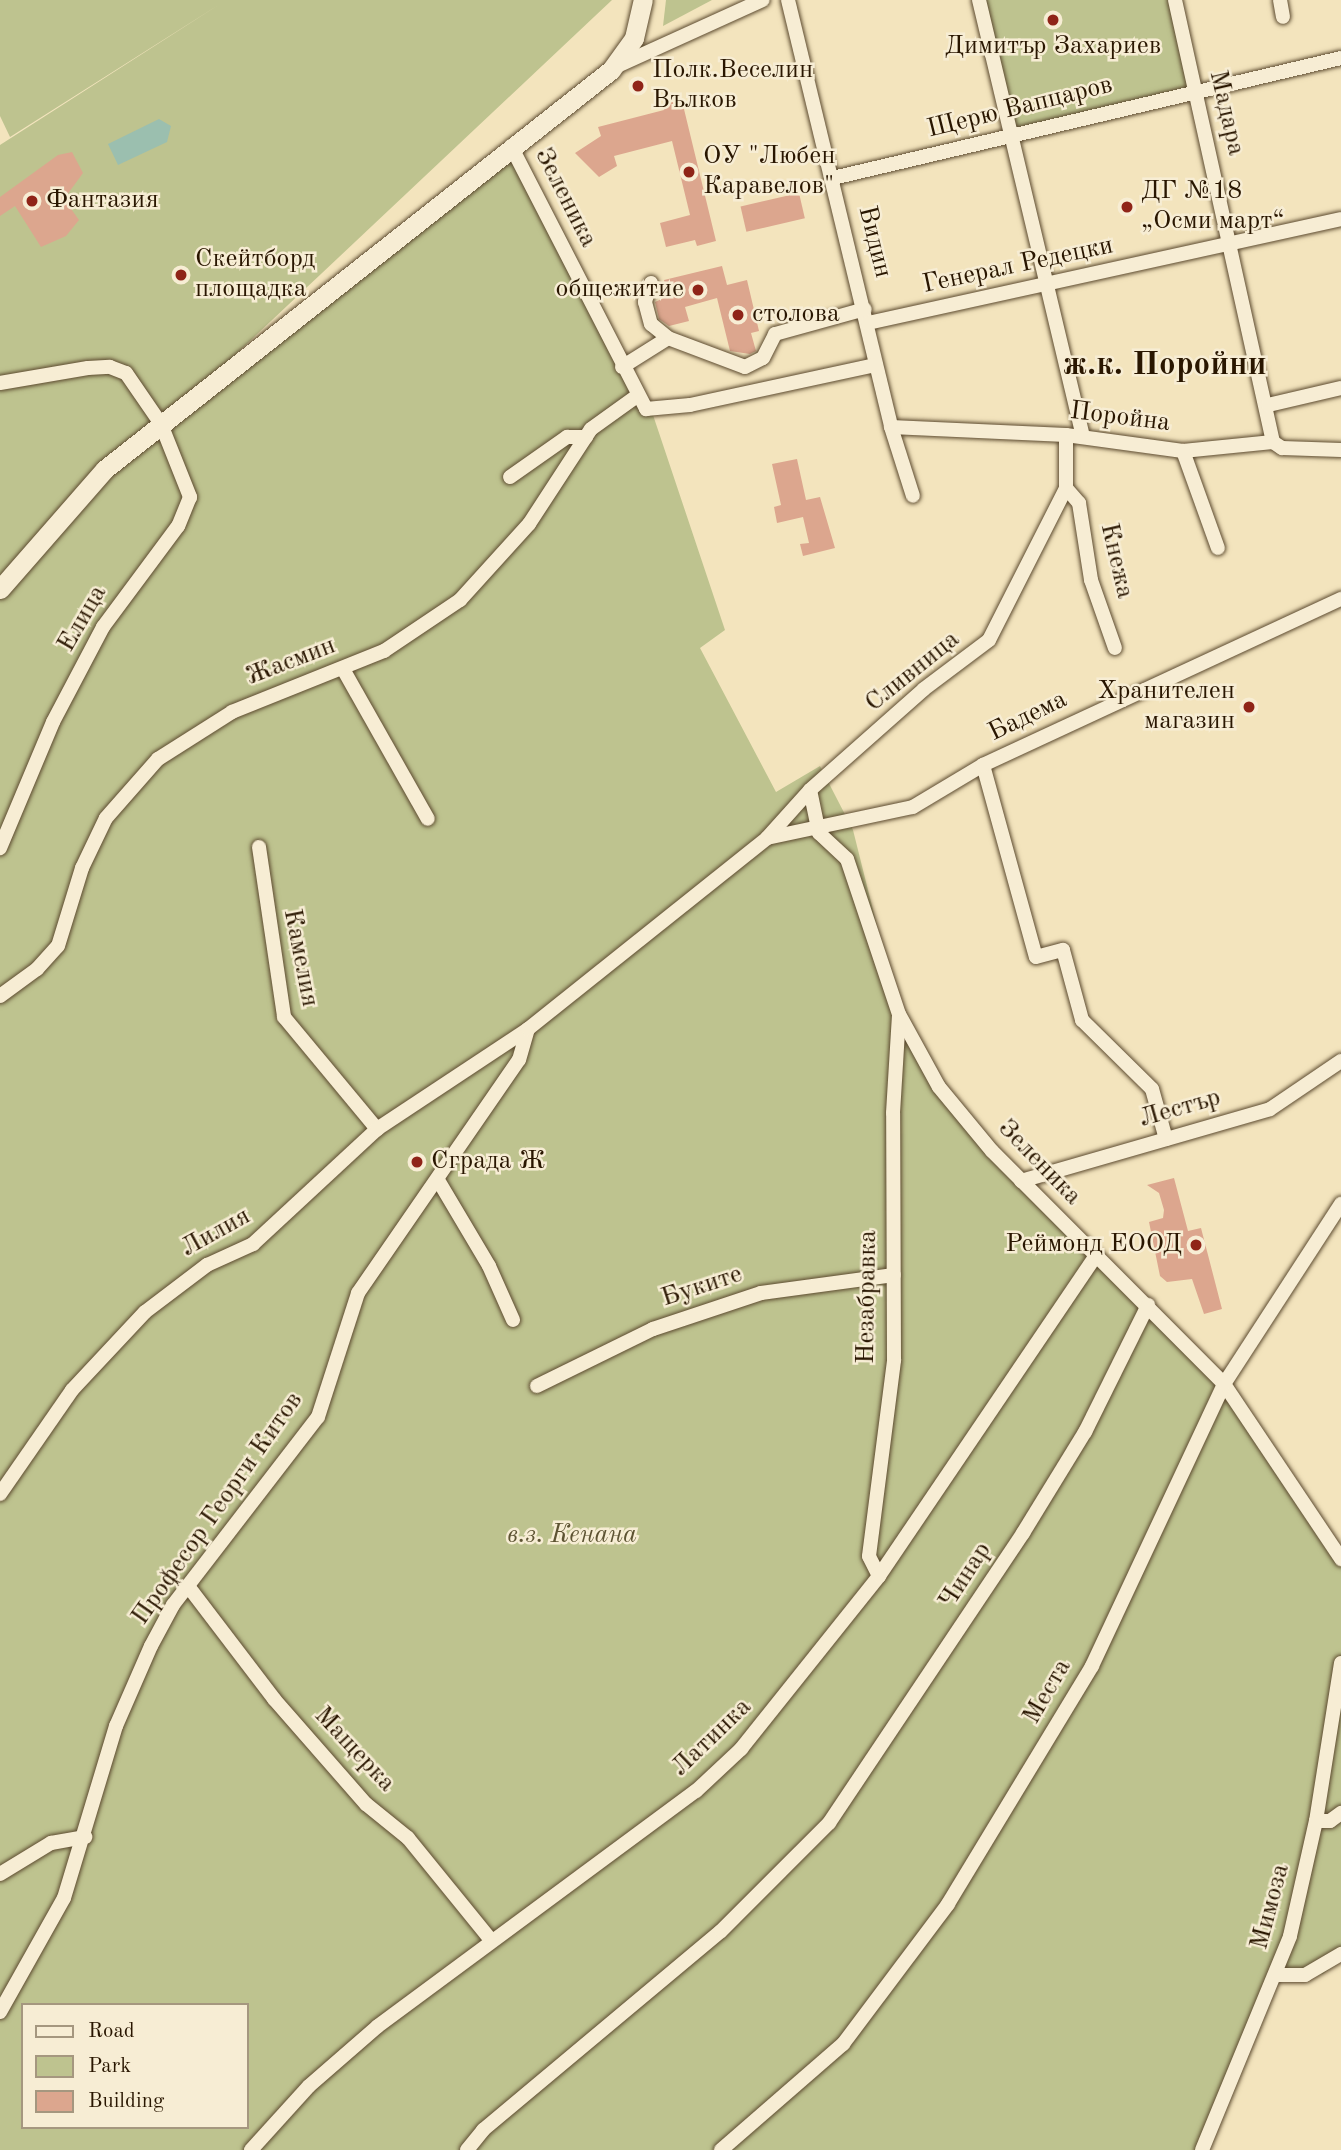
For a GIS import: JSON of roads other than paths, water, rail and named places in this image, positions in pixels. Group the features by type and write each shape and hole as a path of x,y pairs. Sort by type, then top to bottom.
{"main road":[{"path":"0,589 71,502 161,424 611,70 634,38 643,0"}],"street":[{"path":"611,70 763,0"},
{"name":"Видин","path":"788,0 867,316 875,365 913,496"},
{"path":"979,0 1083,437"},
{"name":"Мадара","path":"1175,0 1268,405 1273,442"},
{"path":"1280,0 1283,18"},
{"name":"Щерю Вапцаров","path":"833,178 1196,90 1341,58"},
{"name":"Зеленика","path":"511,146 622,368 646,409 659,410 875,365"},
{"name":"Генерал Редецки","path":"668,338 745,367 763,358 775,334 1047,285 1341,219"},
{"path":"622,368 668,338 651,324 645,302 651,283"},
{"name":"Елица","path":"0,383 117,368 135,383 161,424 188,488 186,514 103,628 53,722 0,848"},
{"path":"1268,405 1341,388"},
{"name":"Жасмин","path":"0,996 37,969 58,946 82,868 106,818 158,759 232,712 384,651 468,593 529,524 586,437 637,396"},
{"name":"Поройна","path":"891,427 1066,435 1183,451 1273,442 1282,448 1341,450"},
{"name":"Сливница","path":"767,838 810,790 924,689 970,660 989,640 1066,488 1066,435"},
{"path":"510,477 567,437 586,437"},
{"path":"1183,451 1218,548"},
{"name":"Кнежа","path":"1066,488 1079,503 1091,580 1115,648"},
{"name":"Бадема","path":"767,838 816,824 913,807 984,765 1341,598"},
{"path":"343,669 428,818"},
{"path":"984,765 1036,957 1063,950 1083,1020 1152,1089 1166,1139"},
{"name":"Зеленика","path":"810,790 816,824 822,839 847,859 899,1014 962,1119 1224,1384 1341,1559"},
{"path":"528,1029 767,838"},
{"name":"Камелия","path":"259,847 267,927 284,1017 377,1129"},
{"name":"Незабравка","path":"879,1576 869,1556 894,1360 893,1113 899,1014"},
{"name":"Лилия","path":"0,1494 72,1390 145,1312 190,1276 274,1229 377,1129 528,1029"},
{"name":"Професор Георги Китов","path":"0,2012 64,1898 134,1684 188,1586 313,1425 328,1395 358,1293 519,1060 528,1029"},
{"name":"Лестър","path":"1021,1181 1285,1102 1341,1061"},
{"path":"438,1180 489,1266 513,1320"},
{"name":"Места","path":"721,2150 843,2044 948,1904 1092,1665 1224,1384 1341,1204"},
{"name":"Латинка","path":"251,2150 309,2086 378,2026 696,1791 741,1749 879,1576 1096,1256"},
{"name":"Буките","path":"537,1386 653,1329 761,1293 894,1275"},
{"name":"Чинар","path":"467,2150 483,2130 689,1959 798,1858 872,1765 1023,1533 1085,1432 1147,1305"},
{"name":"Мащерка","path":"188,1586 274,1699 366,1804 408,1838 491,1940"},
{"name":"Мимоза","path":"1202,2150 1278,1975 1316,1821 1341,1663"},
{"path":"1316,1821 1330,1821 1341,1813"},
{"path":"0,1874 51,1843 85,1838"},
{"path":"1278,1975 1304,1975 1341,1954"}],"place":[{"name":"Димитър Захариев","path":"1053,20"},
{"name":"Полк.Веселин Вълков","path":"638,86"},
{"name":"ОУ \"Любен Каравелов\"","path":"689,172"},
{"name":"Фантазия","path":"32,201"},
{"name":"ДГ №18 „Осми март“","path":"1127,207"},
{"name":"Скейтборд площадка","path":"181,275"},
{"name":"общежитие","path":"698,290"},
{"name":"столова","path":"738,315"},
{"name":"Хранителен магазин","path":"1249,707"},
{"name":"Сграда Ж","path":"417,1162"},
{"name":"Реймонд ЕООД","path":"1196,1245"}],"district":[{"name":"ж.к. Поройни","path":"1165,366"}],"park label":[{"name":"в.з. Кенана","path":"572,1536"}]}
